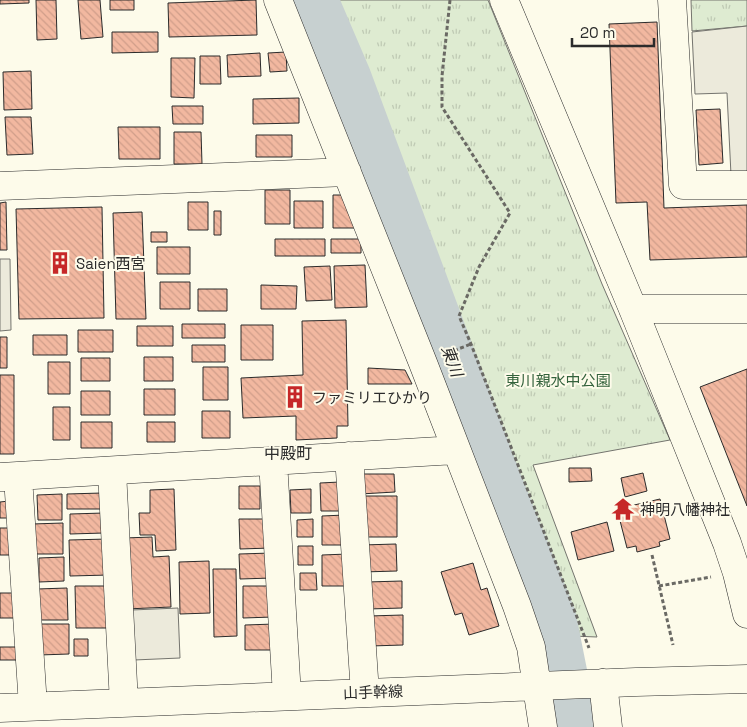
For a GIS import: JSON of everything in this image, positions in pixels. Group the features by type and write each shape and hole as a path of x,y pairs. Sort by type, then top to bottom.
{"street":[{"path":"278,0 517,606 542,685 543,727"},
{"path":"504,0 633,309 727,543 738,573 747,614"},
{"path":"672,0 684,185 747,185"},
{"path":"0,186 347,172"},
{"path":"633,309 747,309"},
{"path":"33,706 9,477 456,450"},
{"path":"349,456 365,692"},
{"path":"273,461 287,696"},
{"path":"112,471 124,703"},
{"name":"山手幹線","path":"0,708 542,685 747,679"},
{"path":"597,683 608,727"}],"path":[{"path":"450,0 442,76 442,107 510,212 479,267 459,316 589,648"},
{"path":"652,555 672,645"},
{"path":"659,586 738,573"}],"green space":[{"name":"東川親水中公園","path":"327,0 488,0 602,284 670,440 533,465 597,637 572,636"},
{"path":"691,0 747,0 747,26 692,31"}],"shaded area":[{"path":"747,26 747,174 731,175 727,93 695,94 692,32"},
{"path":"0,259 10,259 11,330 0,331"},
{"path":"178,608 180,658 134,660 132,610"}],"building":[{"path":"0,0 29,0 29,3 0,4"},
{"path":"36,0 56,0 57,39 37,40"},
{"path":"78,0 100,0 103,37 81,39"},
{"path":"110,0 134,0 134,10 110,10"},
{"path":"256,0 257,35 169,37 168,3"},
{"path":"657,22 664,208 747,205 747,257 650,260 647,202 616,203 609,24"},
{"path":"112,32 158,32 158,52 112,53"},
{"path":"286,52 287,71 270,72 268,53"},
{"path":"260,53 261,76 228,77 227,55"},
{"path":"200,56 220,56 221,84 200,84"},
{"path":"171,58 195,58 194,98 171,97"},
{"path":"31,71 32,109 4,110 3,72"},
{"path":"299,98 299,123 253,124 253,99"},
{"path":"172,106 203,106 203,124 173,124"},
{"path":"720,109 723,163 699,165 696,110"},
{"path":"5,117 31,117 33,154 7,155"},
{"path":"118,127 160,127 160,159 119,159"},
{"path":"174,132 201,132 202,164 174,164"},
{"path":"256,135 292,135 292,157 256,157"},
{"path":"265,190 290,190 290,224 265,224"},
{"path":"333,195 344,195 359,228 333,228"},
{"path":"294,201 323,201 323,228 294,228"},
{"path":"6,202 7,250 0,250 0,203"},
{"path":"188,202 208,202 208,230 188,230"},
{"name":"Saien西宮","path":"102,207 104,318 19,319 16,209"},
{"path":"214,211 221,211 221,235 214,235"},
{"path":"142,212 146,319 116,319 113,213"},
{"path":"151,232 167,232 167,242 151,242"},
{"path":"275,239 325,239 325,256 275,256"},
{"path":"331,239 361,239 361,253 331,253"},
{"path":"157,247 190,247 190,274 157,274"},
{"path":"365,265 367,307 335,308 334,266"},
{"path":"330,266 332,300 306,301 304,267"},
{"path":"160,282 190,282 190,309 160,309"},
{"path":"261,285 297,286 296,309 261,309"},
{"path":"198,289 227,289 227,311 198,311"},
{"name":"ファミリエひかり","path":"346,320 348,426 337,426 337,438 296,440 296,416 243,418 241,378 303,375 302,321"},
{"path":"182,324 225,324 225,338 182,338"},
{"path":"241,325 273,325 273,360 241,360"},
{"path":"137,326 173,326 173,346 137,346"},
{"path":"78,330 113,330 113,352 78,352"},
{"path":"33,335 67,335 67,355 33,355"},
{"path":"0,337 7,337 7,368 0,368"},
{"path":"192,345 225,345 225,362 192,362"},
{"path":"144,357 173,357 173,381 144,381"},
{"path":"81,358 110,358 110,381 81,381"},
{"path":"48,362 70,362 70,394 48,394"},
{"path":"203,367 228,367 228,400 203,400"},
{"path":"368,368 405,370 412,384 368,384"},
{"path":"747,369 747,506 700,387"},
{"path":"0,375 14,375 14,454 0,454"},
{"path":"144,389 175,389 175,415 144,415"},
{"path":"81,391 110,391 110,415 81,415"},
{"path":"53,407 70,407 70,440 53,440"},
{"path":"202,411 230,411 230,438 202,438"},
{"path":"81,422 112,422 112,448 81,448"},
{"path":"147,422 175,422 175,442 147,442"},
{"path":"569,468 591,468 592,481 569,482"},
{"path":"643,473 647,491 625,497 621,478"},
{"path":"360,474 394,474 395,492 360,494"},
{"path":"340,482 340,511 321,511 320,483"},
{"path":"239,486 260,486 260,509 239,509"},
{"path":"174,489 176,550 156,551 155,535 140,535 139,513 150,513 150,490"},
{"path":"311,489 311,513 291,513 290,490"},
{"path":"102,493 102,509 67,509 67,494"},
{"path":"62,494 62,520 38,520 37,495"},
{"path":"362,496 397,496 397,537 362,537"},
{"path":"660,499 670,539 659,542 660,546 637,552 636,546 627,548 617,509"},
{"path":"9,501 9,518 0,518 0,502"},
{"path":"104,513 104,533 70,534 70,514"},
{"path":"345,515 346,545 322,545 322,516"},
{"path":"239,519 270,519 271,548 240,549"},
{"path":"313,519 313,537 297,537 297,520"},
{"path":"607,522 614,551 578,560 571,532"},
{"path":"63,523 63,554 33,554 32,524"},
{"path":"0,528 11,528 12,555 0,555"},
{"path":"152,537 153,557 169,556 171,607 126,609 124,538"},
{"path":"108,539 109,575 70,576 69,540"},
{"path":"396,544 397,571 362,572 362,545"},
{"path":"298,546 313,546 313,565 298,565"},
{"path":"272,553 272,578 240,579 239,554"},
{"path":"348,554 348,586 322,586 322,555"},
{"path":"64,557 64,581 39,582 39,558"},
{"path":"209,561 210,613 180,614 179,562"},
{"path":"473,563 481,590 487,588 499,626 469,635 462,613 455,615 441,572"},
{"path":"213,569 236,569 237,636 214,637"},
{"path":"300,573 316,573 317,590 300,590"},
{"path":"402,581 402,608 368,609 367,582"},
{"path":"75,586 112,586 113,628 76,628"},
{"path":"243,586 273,586 273,617 243,618"},
{"path":"67,588 68,620 37,620 37,589"},
{"path":"0,593 18,593 18,618 0,618"},
{"path":"403,615 403,645 370,646 369,616"},
{"path":"38,624 69,624 69,654 39,655"},
{"path":"275,624 276,650 245,650 245,625"},
{"path":"74,639 88,639 88,656 74,656"},
{"path":"0,647 17,647 17,660 0,660"}],"waterway":[{"name":"東川","path":"313,0 346,77 497,482 551,617 573,727"}],"place":[{"name":"Saien西宮","path":"60,263"},
{"name":"ファミリエひかり","path":"295,397"},
{"name":"神明八幡神社","path":"623,509"}],"district":[{"name":"中殿町","path":"288,453"}]}
